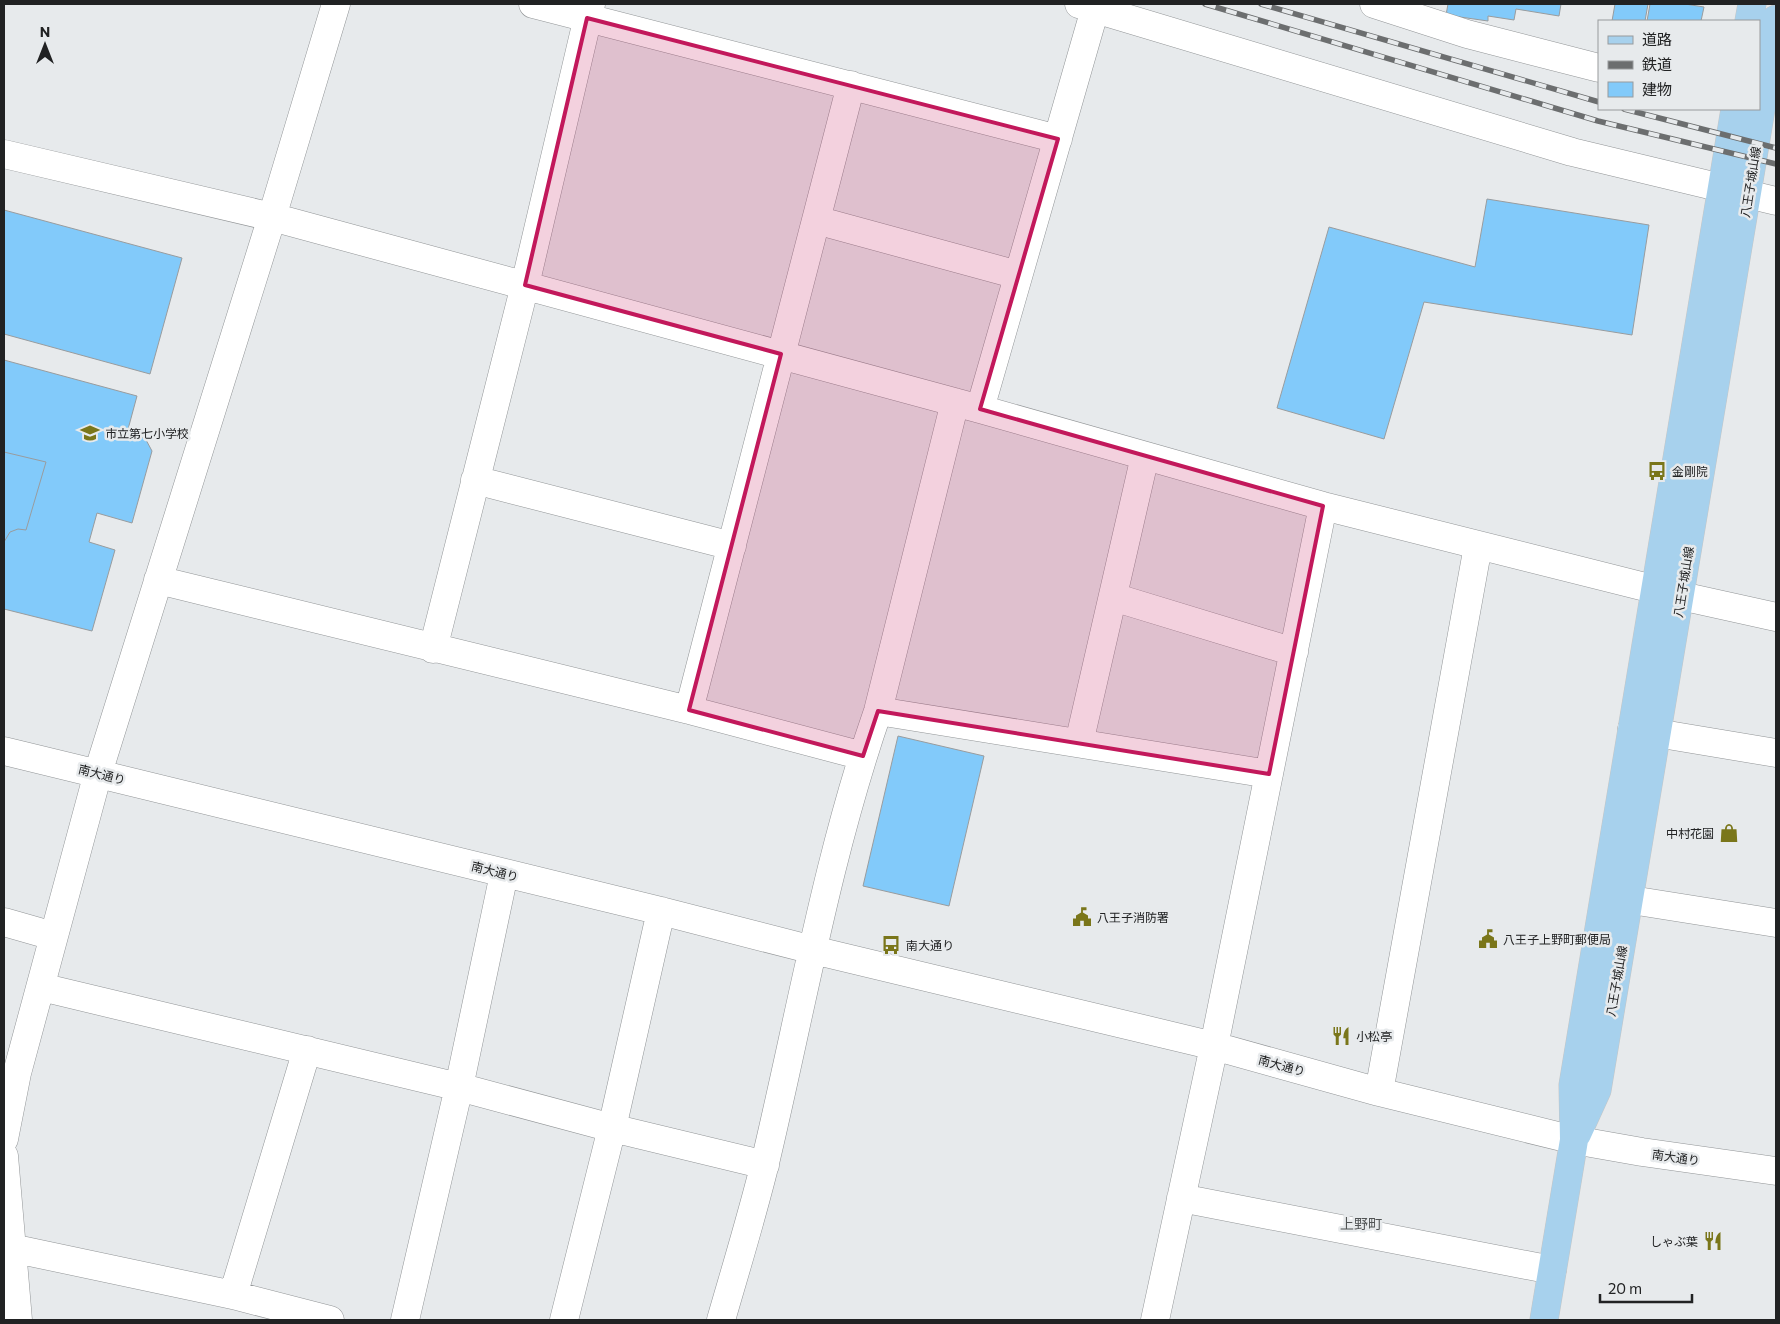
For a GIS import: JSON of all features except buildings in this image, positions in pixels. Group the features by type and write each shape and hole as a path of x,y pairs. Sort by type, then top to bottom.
{"main road":[{"path":"1749,20 1752,4"},
{"name":"八王子城山線","path":"1760,100 1776,19"},
{"name":"八王子城山線","path":"1544,1320 1574,1140 1597,1090 1617,898 1736,191 1758,110"}],"street":[{"path":"4,1139 10,1071 41,987 98,772 272,217 336,4"},
{"path":"533,4 589,11 850,85 1058,139"},
{"path":"1374,4 1466,34 1598,68"},
{"path":"721,1320 765,1165 813,950 863,756 968,406 1018,275 1058,139 1087,6 1173,34 1572,152 1776,201"},
{"path":"433,649 525,285 589,11"},
{"path":"689,710 850,85"},
{"path":"4,154 272,217 781,354 1324,506 1478,546 1776,617"},
{"path":"816,220 1018,275"},
{"path":"1079,743 1145,456"},
{"path":"475,480 732,546"},
{"path":"1154,1320 1214,1046 1324,506"},
{"path":"1379,1092 1478,546"},
{"path":"158,580 433,649 689,710 863,756"},
{"path":"1113,597 1294,652"},
{"path":"878,711 1269,774"},
{"path":"1645,732 1776,753"},
{"name":"南大通り","path":"4,751 98,772 813,950 1214,1046 1379,1092 1574,1140 1642,1152 1776,1171"},
{"path":"405,1320 459,1087 504,874"},
{"path":"1617,898 1776,923"},
{"path":"564,1320 612,1128 661,911"},
{"path":"4,922 53,936"},
{"path":"41,987 459,1087 612,1128 765,1165"},
{"path":"233,1295 306,1050"},
{"path":"4,1156 18,1320"},
{"path":"1181,1198 1552,1270"},
{"path":"11,1248 233,1295 330,1320"}],"highlighted area":[{"path":"587,18 1058,139 980,409 1323,506 1269,774 878,711 863,756 689,710 781,354 525,285"}],"railway":[{"path":"1205,4 1598,121 1776,164"},
{"path":"1261,4 1598,102"},
{"path":"1628,110 1776,148"}],"place":[{"name":"市立第七小学校","path":"90,433"},
{"name":"金剛院","path":"1657,471"},
{"name":"中村花園","path":"1729,833"},
{"name":"八王子消防署","path":"1082,917"},
{"name":"八王子上野町郵便局","path":"1488,939"},
{"name":"南大通り","path":"891,945"},
{"name":"小松亭","path":"1341,1036"},
{"name":"しゃぶ葉","path":"1713,1241"}],"district":[{"name":"上野町","path":"1361,1223"}]}
